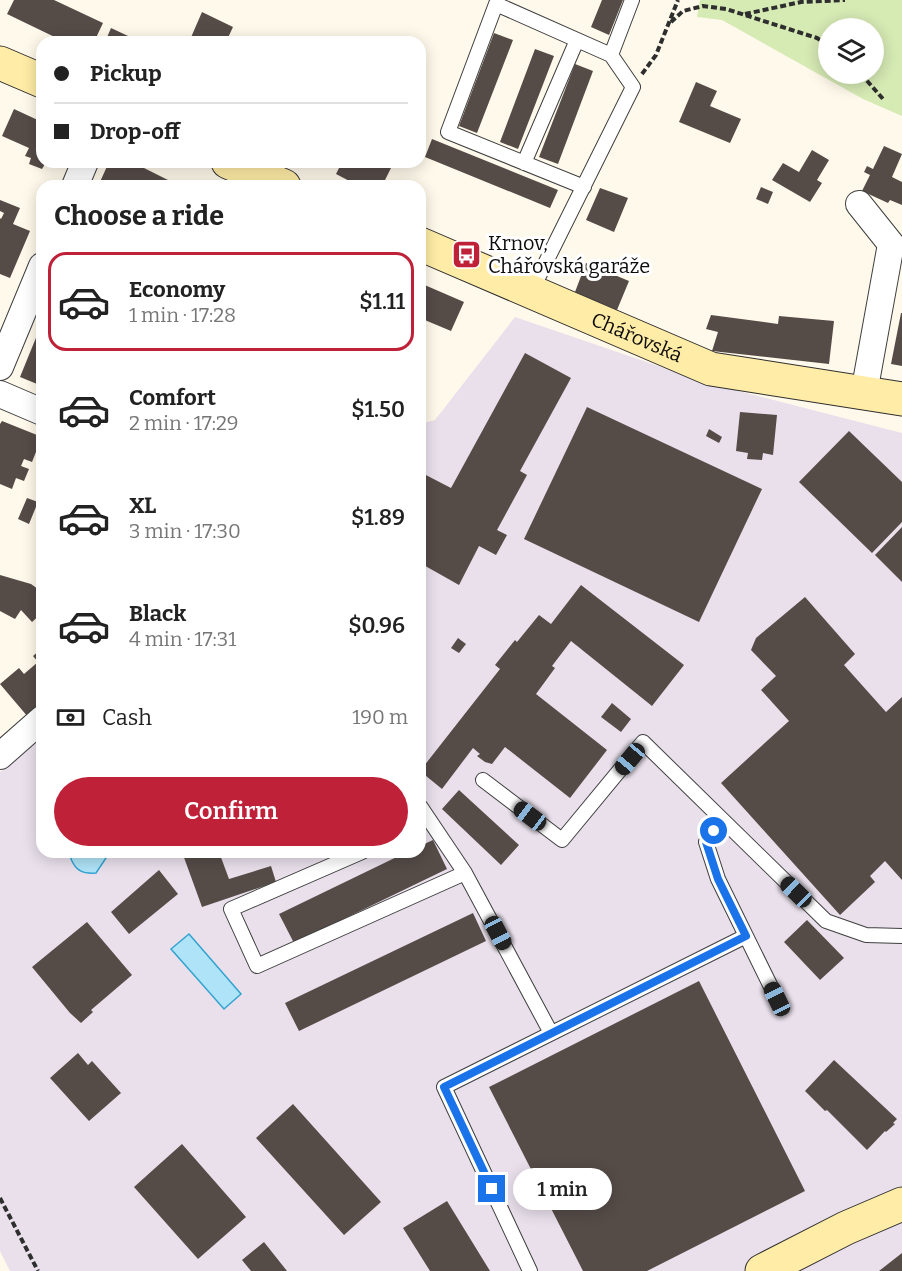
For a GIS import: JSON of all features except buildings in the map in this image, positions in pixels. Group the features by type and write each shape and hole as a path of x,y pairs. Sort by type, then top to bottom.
{"street":[{"path":"0,63 36,78"},
{"path":"242,168 270,180"},
{"path":"859,204 896,250 864,393"},
{"name":"Chářovská","path":"426,247 711,369 902,399"},
{"path":"0,367 36,280"},
{"path":"0,394 36,409"},
{"path":"0,756 36,724"},
{"path":"762,1271 846,1228 902,1204"}],"lane":[{"path":"610,55 632,0"},
{"path":"531,292 584,186 633,87 610,55 496,4 448,132 584,186"},
{"path":"524,163 577,40"},
{"path":"483,780 562,840 644,742 826,921 866,935 902,936"},
{"path":"721,820 706,842 718,879 777,999"},
{"path":"426,824 465,873 551,1033"},
{"path":"348,858 231,909 257,966 465,873"},
{"path":"531,1271 444,1087 746,936"}],"path":[{"path":"633,87 656,55 678,0"},
{"path":"744,14 801,2 845,0"},
{"path":"670,22 683,11 703,6 744,14 818,39"},
{"path":"870,84 884,100"},
{"path":"0,1198 38,1271"}],"shaded area":[{"path":"515,317 711,384 902,433 902,1271 10,1271 0,1251 0,772 36,742 36,858 426,858 426,422 435,420"}],"green space":[{"path":"700,0 902,0 902,116 836,84 884,84 884,18 818,18 818,74 722,20 697,17"}],"water":[{"path":"106,858 96,873 80,871 71,859"},
{"path":"189,934 241,994 224,1009 171,949"}],"place":[{"name":"Krnov, Chářovská garáže","path":"467,254"}],"route":[{"path":"492,1189 444,1087 746,936 718,879 706,842 714,831"}]}
